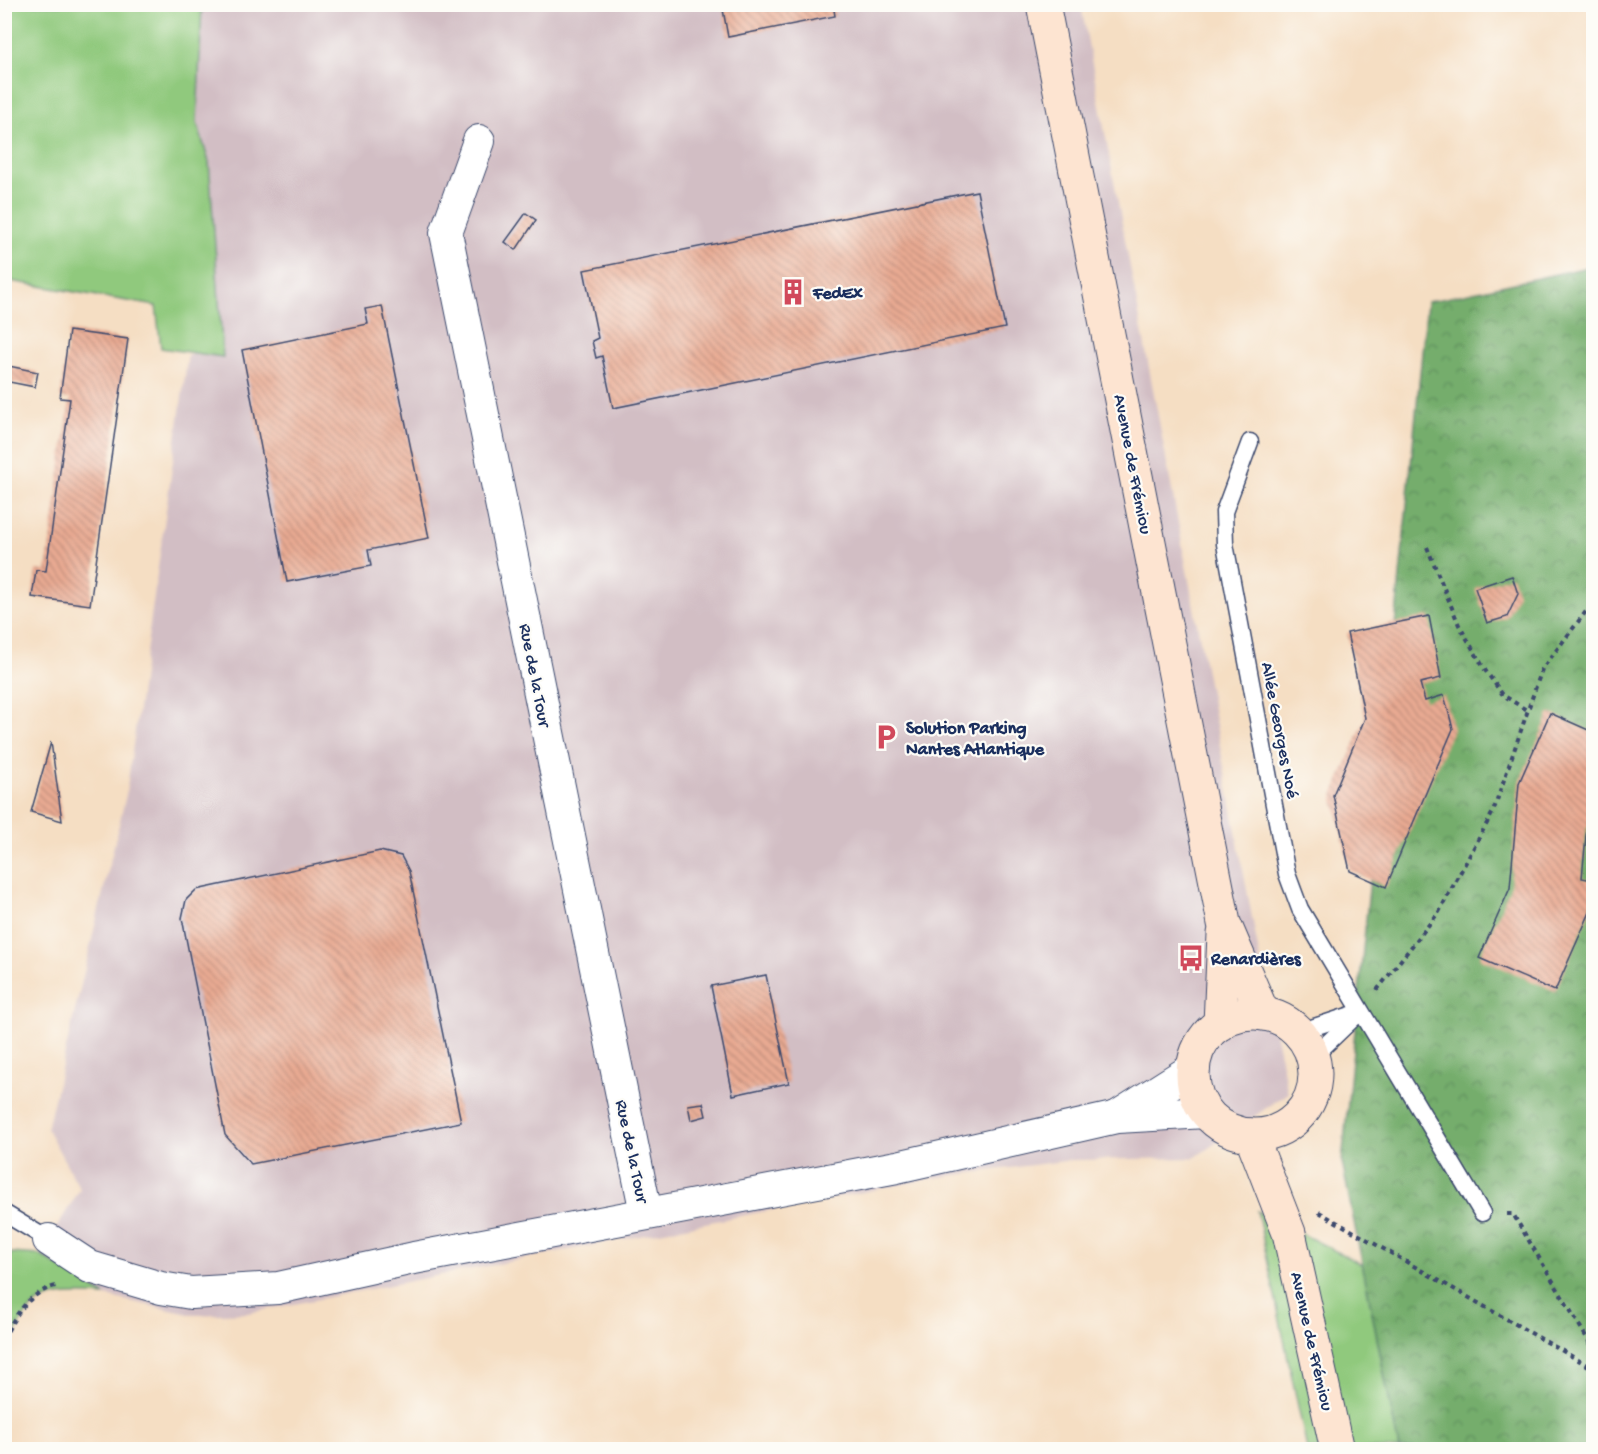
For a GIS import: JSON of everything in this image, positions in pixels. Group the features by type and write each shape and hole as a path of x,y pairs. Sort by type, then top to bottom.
{"main road":[{"name":"Avenue de Frémiou","path":"1043,4 1224,923 1263,1014"},
{"name":"Avenue de Frémiou","path":"1220,1024 1224,923"},
{"path":"1248,1013 1263,1014 1282,1020 1306,1045 1315,1078 1310,1099 1298,1117 1266,1132 1234,1132 1218,1124 1206,1112 1194,1083 1194,1068 1198,1051 1207,1036 1220,1024 1248,1013"},
{"name":"Avenue de Frémiou","path":"1266,1132 1337,1449"}],"street":[{"name":"Rue de la Tour","path":"479,141 446,233 646,1213"},
{"name":"Rue de la Tour","path":"1117,1117 1194,1068"},
{"name":"Rue de la Tour","path":"50,1240 90,1268 161,1288 191,1293 279,1288 414,1258 897,1167 1117,1117 1206,1112"}],"lane":[{"name":"Allée Georges Noé","path":"1250,442 1224,512 1225,544 1287,874 1300,909 1482,1213"},
{"path":"1306,1045 1360,1012"},
{"path":"1306,1045 1360,1012"},
{"name":"Rue de la Tour","path":"4,1213 50,1240"}],"path":[{"path":"1427,547 1459,625 1485,670 1503,695 1528,711"},
{"path":"1360,1012 1439,912 1493,812 1542,669 1593,601"},
{"path":"1315,1206 1321,1214 1593,1369"},
{"path":"1482,1213 1513,1214 1593,1350"},
{"path":"4,1339 10,1324 27,1302 40,1292 60,1285"}],"shaded area":[{"path":"202,5 1081,5 1261,965 1288,1093 1194,1158 1072,1160 939,1177 248,1313 194,1315 105,1296 40,1255 80,1189 47,1129 126,795 188,354 223,357 209,163 197,123"}],"green space":[{"path":"4,5 202,5 197,123 209,162 223,357 161,348 156,306 5,280"},
{"path":"1593,266 1593,1449 1399,1449 1342,1162 1427,302"},
{"path":"1257,1211 1363,1265 1399,1449 1307,1449"},
{"path":"11,1253 40,1255 105,1296 65,1295 38,1303 20,1323 5,1360 5,1272"}],"building":[{"path":"722,4 833,4 835,16 728,37"},
{"name":"FedEx","path":"977,191 1005,328 613,408 602,356 596,358 592,341 598,338 584,270"},
{"path":"526,213 536,220 516,250 505,242"},
{"path":"382,306 429,538 368,550 371,566 287,582 242,350 368,324 365,309"},
{"path":"69,331 128,339 90,605 32,597 36,570 46,571 70,399 60,398"},
{"path":"4,365 38,372 35,387 4,381"},
{"path":"1512,576 1518,594 1507,617 1487,623 1475,588"},
{"path":"1429,616 1441,678 1420,683 1425,701 1444,695 1453,729 1386,887 1350,871 1333,795 1365,718 1347,633"},
{"path":"1550,713 1593,732 1593,827 1587,826 1582,878 1593,880 1591,910 1555,991 1479,958 1510,888 1519,783"},
{"path":"51,742 62,821 31,812"},
{"path":"380,851 401,856 409,871 461,1122 251,1164 225,1135 182,918 186,900 196,890"},
{"path":"766,975 789,1083 733,1095 711,986"},
{"path":"703,1103 706,1116 691,1120 688,1105"}],"place":[{"name":"FedEx","path":"793,292"},
{"name":"Solution Parking Nantes Atlantique","path":"886,737"},
{"name":"Renardières","path":"1191,958"}]}
